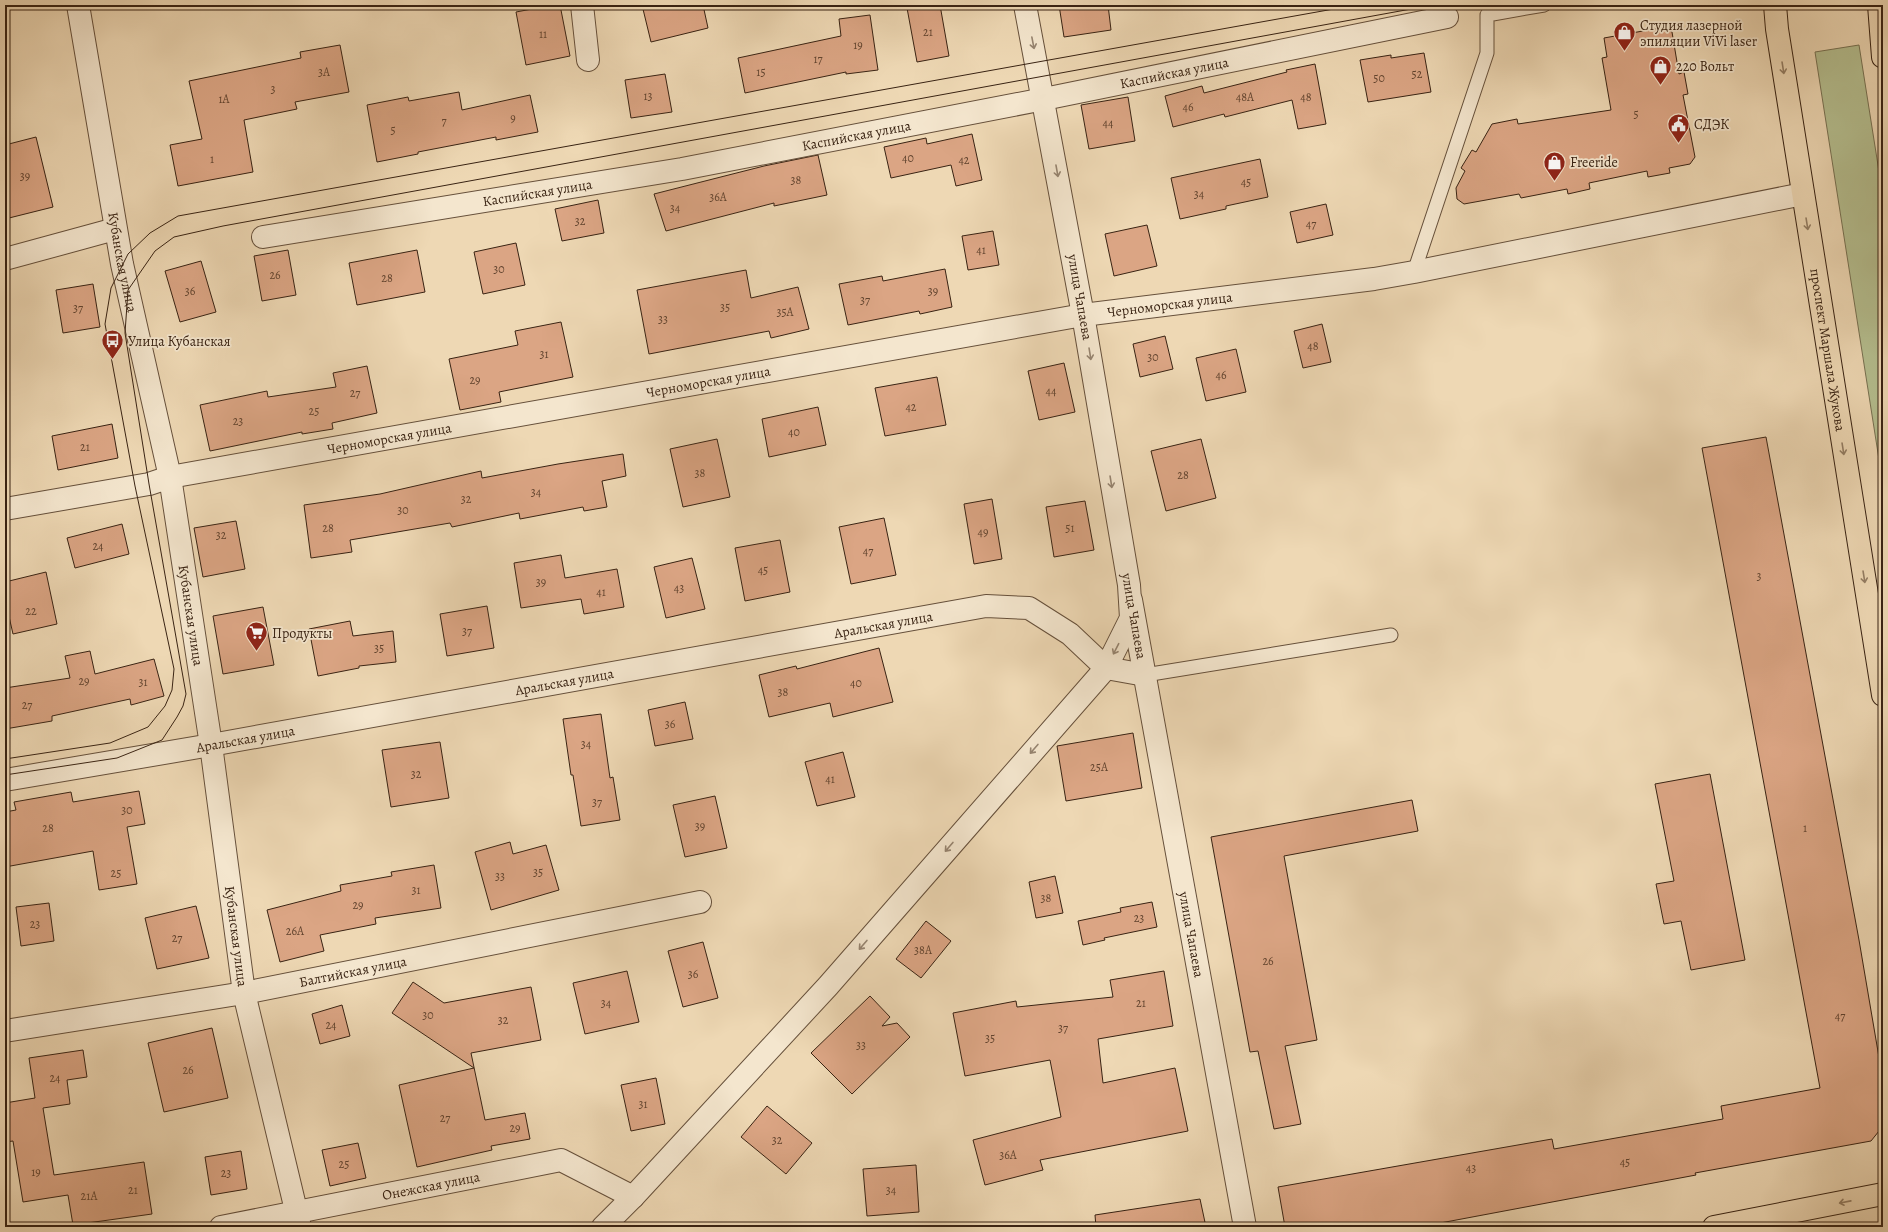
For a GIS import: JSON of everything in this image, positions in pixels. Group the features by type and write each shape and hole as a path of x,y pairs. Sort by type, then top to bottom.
{"highway":[{"name":"проспект Маршала Жукова","path":"1775,5 1777,29 1802,194 1883,695"},
{"path":"1777,29 1786,9 1791,5"},
{"path":"1876,10 1883,57"},
{"path":"1714,1227 1883,1194"}],"street":[{"name":"Кубанская улица","path":"78,5 115,229 170,477 211,745 244,994 298,1220"},
{"path":"582,5 588,60"},
{"name":"улица Чапаева","path":"1025,5 1044,99 1083,315 1145,676 1245,1227"},
{"name":"Каспийская улица","path":"263,236 682,169 1044,99 1447,17"},
{"name":"Черноморская улица","path":"5,509 149,484 170,477 1083,315 1374,279 1414,272 1802,194"},
{"path":"5,259 115,229"},
{"path":"603,1227 633,1197 828,986 1106,668 1131,618 1129,585"},
{"name":"Аральская улица","path":"5,780 211,745 986,606 1029,608 1070,634 1106,668"},
{"path":"1106,668 1129,674 1145,676"},
{"name":"Балтийская улица","path":"5,1031 244,994 700,902"},
{"name":"Онежская улица","path":"220,1227 298,1220 561,1160 633,1197"}],"lane":[{"path":"1414,272 1487,53 1487,14 1544,5"},
{"path":"1145,676 1391,634"}],"green space":[{"path":"1859,45 1883,197 1883,485 1815,52"}],"building":[{"path":"560,5 570,56 526,65 516,12"},
{"path":"642,5 703,5 708,28 651,42"},
{"path":"924,5 940,5 949,56 917,62 907,8"},
{"path":"1059,5 1108,5 1111,30 1064,37"},
{"path":"870,15 878,70 846,74 846,72 745,93 738,58 841,36 839,19"},
{"path":"1665,27 1672,32 1679,74 1684,72 1688,94 1683,95 1695,157 1690,164 1669,168 1670,173 1648,177 1647,171 1589,183 1590,189 1568,194 1567,189 1521,198 1519,194 1464,204 1457,199 1456,188 1465,171 1461,168 1472,150 1476,152 1492,124 1517,119 1518,124 1611,110 1602,58 1607,57 1604,38"},
{"path":"340,45 349,92 295,102 297,109 244,120 253,172 178,186 170,145 202,139 189,81 301,58 300,52"},
{"path":"1424,53 1431,92 1368,102 1360,60 1391,55 1391,58"},
{"path":"1315,64 1326,124 1298,129 1292,100 1225,117 1224,114 1173,127 1165,96 1202,86 1204,93 1287,72 1286,70"},
{"path":"665,74 672,112 631,118 625,80"},
{"path":"459,92 462,110 530,95 538,132 496,140 496,137 418,152 418,154 377,162 367,105 408,97 409,101"},
{"path":"1128,97 1135,141 1089,149 1081,105"},
{"path":"972,134 982,180 956,186 951,165 891,178 884,147 926,138 927,144"},
{"path":"36,137 53,207 5,219 5,145"},
{"path":"818,155 827,195 774,206 774,203 666,231 654,194 764,166"},
{"path":"1260,159 1268,197 1226,206 1226,209 1180,219 1171,178"},
{"path":"598,200 604,233 562,241 555,209"},
{"path":"1326,204 1333,235 1297,243 1290,212"},
{"path":"1147,225 1157,266 1114,276 1105,234"},
{"path":"993,231 999,265 968,270 962,236"},
{"path":"516,243 525,285 483,294 474,252"},
{"path":"288,250 296,295 262,301 254,256"},
{"path":"417,250 425,292 357,305 349,263"},
{"path":"201,261 216,312 180,322 165,271"},
{"path":"945,269 952,307 920,314 919,311 848,325 839,284 882,276 883,281"},
{"path":"746,270 751,298 798,287 809,329 771,338 769,331 649,354 637,290"},
{"path":"93,284 100,327 63,333 56,290"},
{"path":"561,322 573,377 499,392 501,402 460,410 449,359 518,345 515,331"},
{"path":"1322,324 1331,362 1303,368 1294,331"},
{"path":"1165,336 1173,369 1140,377 1133,344"},
{"path":"1236,349 1246,392 1206,401 1196,358"},
{"path":"1064,363 1075,412 1039,420 1028,371"},
{"path":"367,366 377,413 332,423 333,429 302,434 302,432 210,451 200,405 267,391 268,397 336,387 333,373"},
{"path":"937,377 946,425 885,436 875,388"},
{"path":"818,407 826,445 769,457 762,419"},
{"path":"112,424 118,458 58,470 52,436"},
{"path":"1766,437 1859,940 1883,1081 1883,1126 1871,1141 1695,1173 1696,1175 1419,1227 1285,1227 1278,1187 1552,1139 1554,1149 1723,1119 1721,1106 1820,1088 1702,448"},
{"path":"717,439 730,497 683,507 670,449"},
{"path":"1201,439 1216,498 1166,511 1151,451"},
{"path":"623,454 626,476 602,481 607,507 584,511 583,507 520,519 519,513 452,527 450,523 350,540 352,552 311,558 304,505 380,494 481,471 482,478"},
{"path":"992,499 1002,559 974,564 964,504"},
{"path":"1085,501 1094,550 1054,557 1046,507"},
{"path":"884,518 896,575 851,584 839,527"},
{"path":"236,521 245,569 203,577 194,528"},
{"path":"122,524 129,554 75,568 67,538"},
{"path":"780,540 790,592 745,601 735,548"},
{"path":"561,555 565,578 617,569 624,607 584,614 581,599 521,608 514,563"},
{"path":"692,558 705,609 666,618 654,567"},
{"path":"46,572 57,624 13,634 5,599 5,582"},
{"path":"487,606 494,648 447,656 440,614"},
{"path":"263,607 274,665 223,674 213,616"},
{"path":"350,621 353,636 393,631 396,662 359,666 359,668 318,676 309,629"},
{"path":"879,648 893,702 833,717 830,703 769,717 759,675 796,666 797,669"},
{"path":"90,651 95,674 154,659 164,696 131,705 130,699 52,716 52,721 5,729 5,688 70,678 65,656"},
{"path":"685,702 693,739 655,746 648,710"},
{"path":"601,714 610,778 613,777 620,820 581,826 573,775 571,775 563,719"},
{"path":"1133,733 1142,788 1066,801 1057,746"},
{"path":"440,742 449,798 391,807 382,750"},
{"path":"843,752 855,797 817,806 805,762"},
{"path":"1710,774 1745,960 1691,970 1681,921 1664,924 1656,884 1674,881 1655,784"},
{"path":"139,791 145,824 127,827 137,884 99,890 93,851 5,867 5,812 16,810 14,802 71,792 73,802"},
{"path":"715,796 727,848 685,857 673,805"},
{"path":"1412,800 1418,831 1284,856 1317,1040 1285,1046 1301,1124 1274,1129 1258,1051 1250,1052 1211,837"},
{"path":"510,842 513,854 546,845 559,890 491,910 475,852"},
{"path":"434,865 441,908 375,918 376,924 320,935 324,951 280,962 267,910 341,891 340,885 392,876 391,872"},
{"path":"1055,876 1063,913 1036,918 1029,882"},
{"path":"1152,902 1157,927 1104,938 1105,940 1083,945 1078,921 1121,912 1120,908"},
{"path":"49,903 54,941 21,946 16,907"},
{"path":"196,906 209,958 157,969 145,918"},
{"path":"926,921 951,941 921,978 896,959"},
{"path":"703,942 718,998 683,1007 668,951"},
{"path":"627,971 639,1022 585,1034 573,983"},
{"path":"1164,971 1173,1026 1098,1039 1103,1083 1175,1068 1188,1131 1040,1160 1043,1170 985,1185 973,1140 1061,1117 1050,1060 965,1076 953,1013 1016,1001 1017,1007 1113,997 1110,980"},
{"path":"413,982 444,1003 531,987 541,1040 471,1053 485,1120 525,1113 530,1139 491,1146 492,1150 417,1167 399,1085 474,1068 392,1013"},
{"path":"870,996 890,1017 882,1026 897,1023 910,1037 852,1094 811,1053"},
{"path":"342,1005 350,1036 320,1044 312,1014"},
{"path":"212,1028 228,1098 164,1112 148,1043"},
{"path":"83,1050 87,1077 67,1080 70,1104 43,1108 54,1175 144,1162 152,1214 73,1225 68,1195 23,1202 13,1141 5,1142 5,1103 35,1098 29,1058"},
{"path":"656,1078 665,1124 631,1131 621,1085"},
{"path":"767,1106 812,1143 786,1174 741,1137"},
{"path":"358,1143 366,1178 330,1186 322,1150"},
{"path":"241,1151 247,1189 211,1195 205,1157"},
{"path":"916,1165 919,1212 867,1216 863,1169"},
{"path":"1200,1199 1206,1227 1096,1227 1095,1215"}],"tram line":[{"path":"5,759 110,743 148,727 165,706 172,690 174,669 135,486 105,324 111,288 128,254 150,233 178,216 1356,5"},
{"path":"5,775 117,758 162,740 183,706 186,694 149,484 125,333 128,290 155,251 174,237 223,226 1433,5"}],"place":[{"name":"Студия лазерной эпиляции ViVi laser","path":"1625,52"},
{"name":"220 Вольт","path":"1660,86"},
{"name":"СДЭК","path":"1678,144"},
{"name":"Freeride","path":"1555,182"},
{"name":"Улица Кубанская","path":"112,360"},
{"name":"Продукты","path":"256,652"}]}
